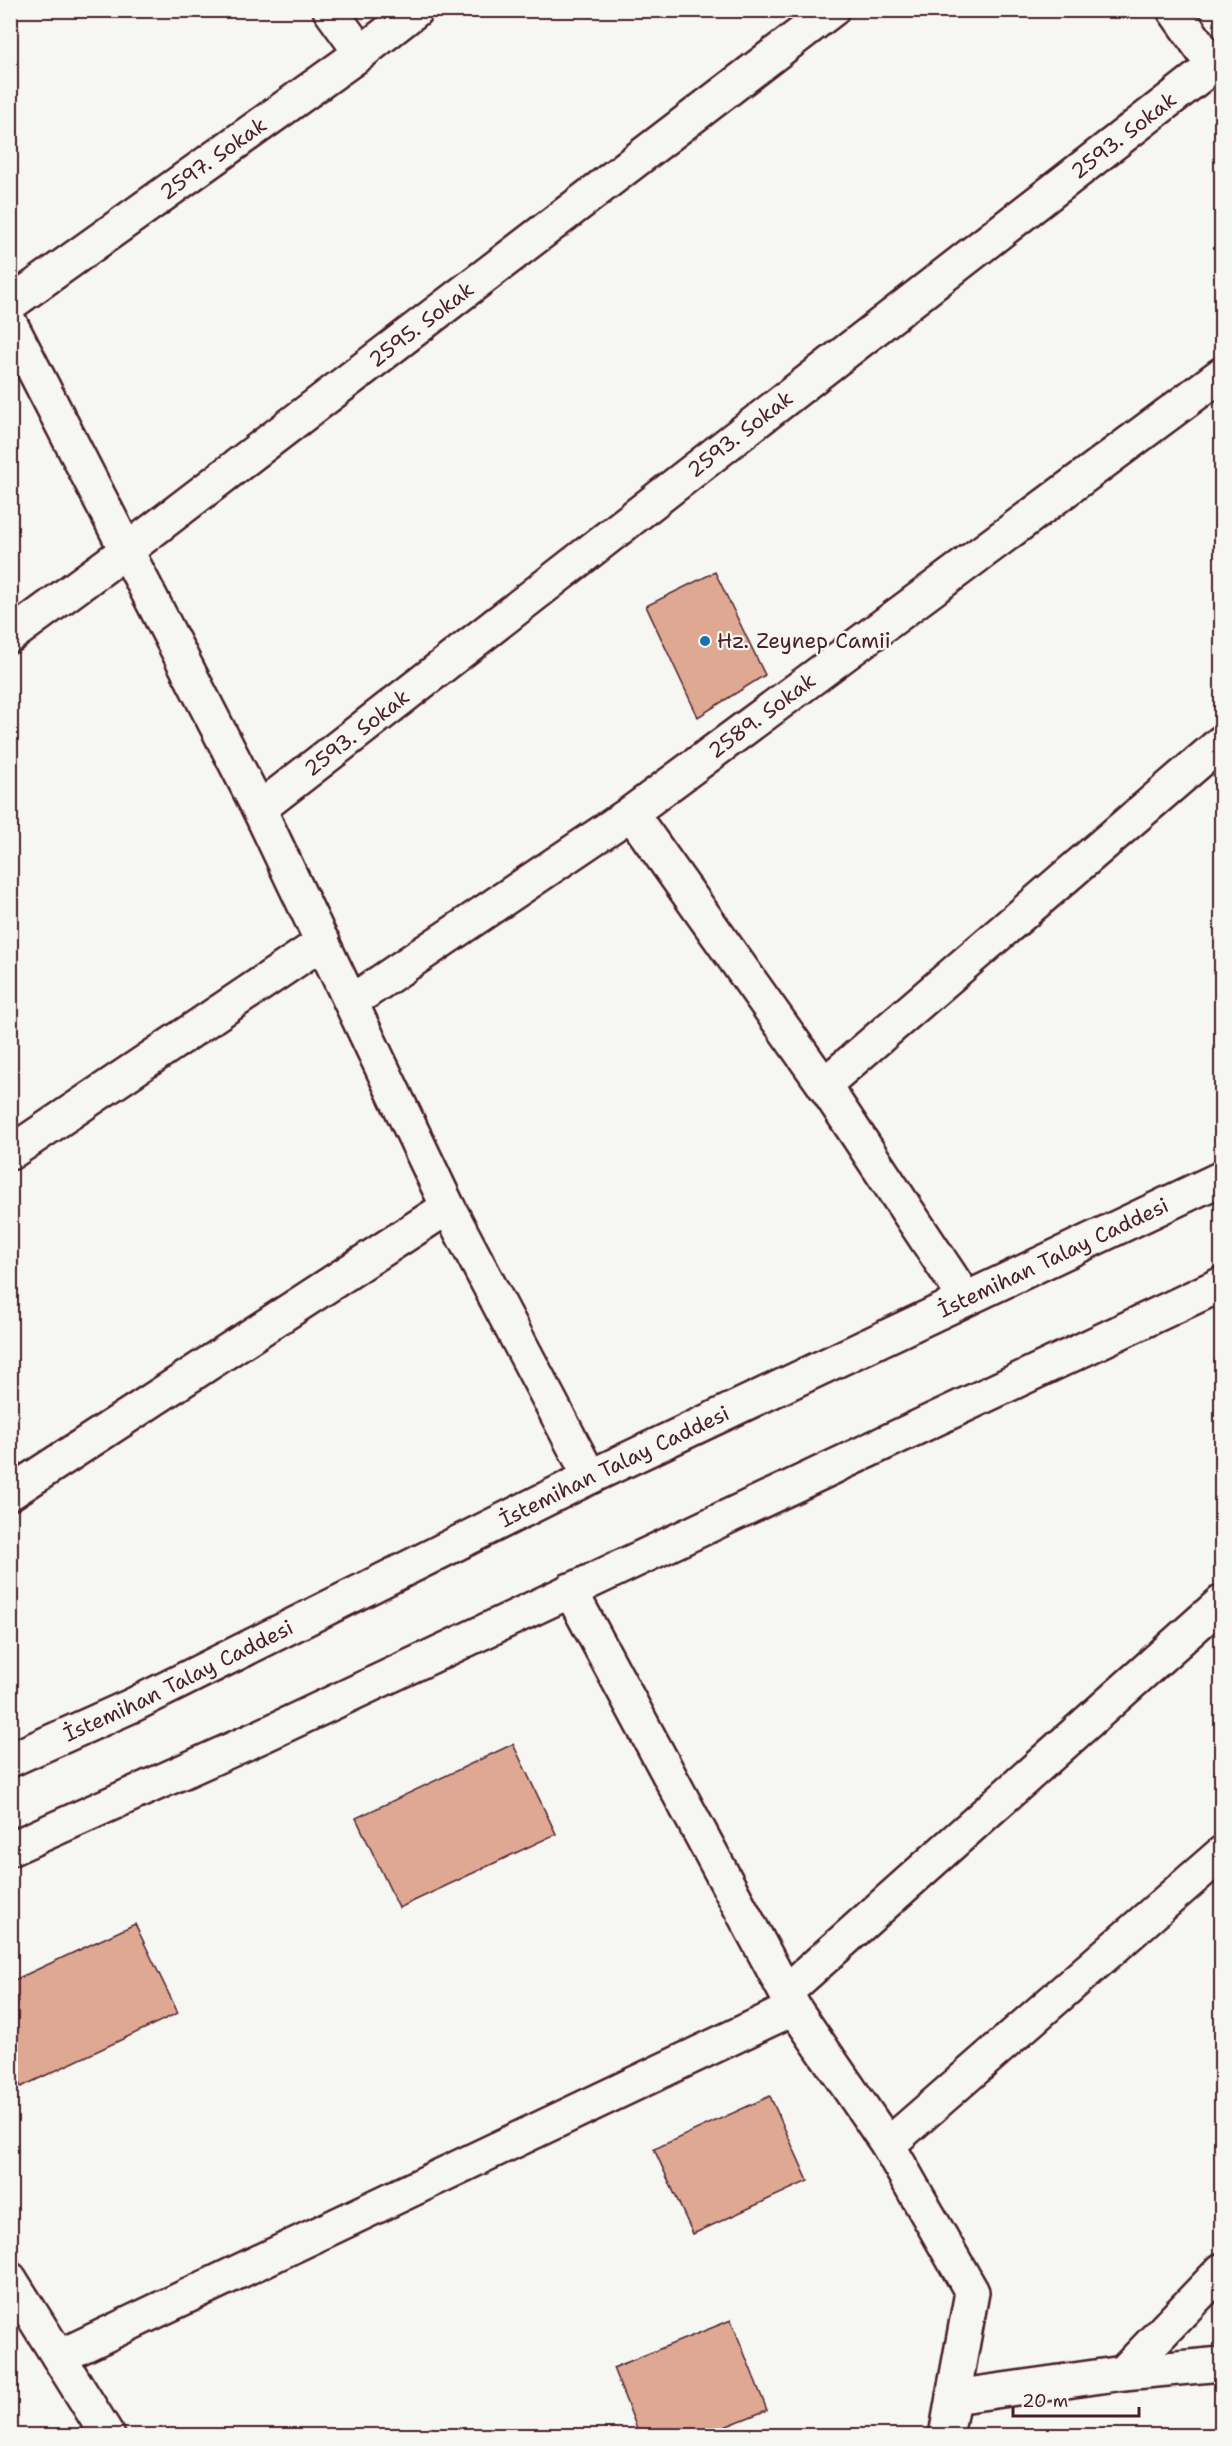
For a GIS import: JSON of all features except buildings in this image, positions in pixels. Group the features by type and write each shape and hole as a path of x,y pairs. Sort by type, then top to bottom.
{"street":[{"path":"330,10 361,53"},
{"name":"2597. Sokak","path":"10,304 361,53 416,10"},
{"name":"2595. Sokak","path":"10,636 128,550 832,10"},
{"path":"1174,10 1217,62"},
{"name":"2593. Sokak","path":"259,809 1217,62"},
{"path":"10,323 259,809 448,1207 590,1477"},
{"name":"2589. Sokak","path":"351,1002 631,813 1221,374"},
{"path":"824,1085 1221,742"},
{"path":"631,813 824,1085 965,1298"},
{"path":"10,1153 323,942"},
{"name":"İstemihan Talay Caddesi","path":"10,1760 132,1705 590,1477 1221,1178"},
{"path":"10,1493 448,1207"},
{"path":"10,1849 261,1736 1221,1284"},
{"path":"570,1590 790,2000 888,2145 972,2292 946,2436"},
{"path":"59,2356 790,2000 1221,1602"},
{"path":"888,2145 1221,1853"},
{"path":"1123,2373 1221,2270"},
{"path":"10,2279 108,2436"},
{"path":"953,2397 1123,2373 1221,2364"}],"place":[{"name":"Hz. Zeynep Camii","path":"705,641"}]}
